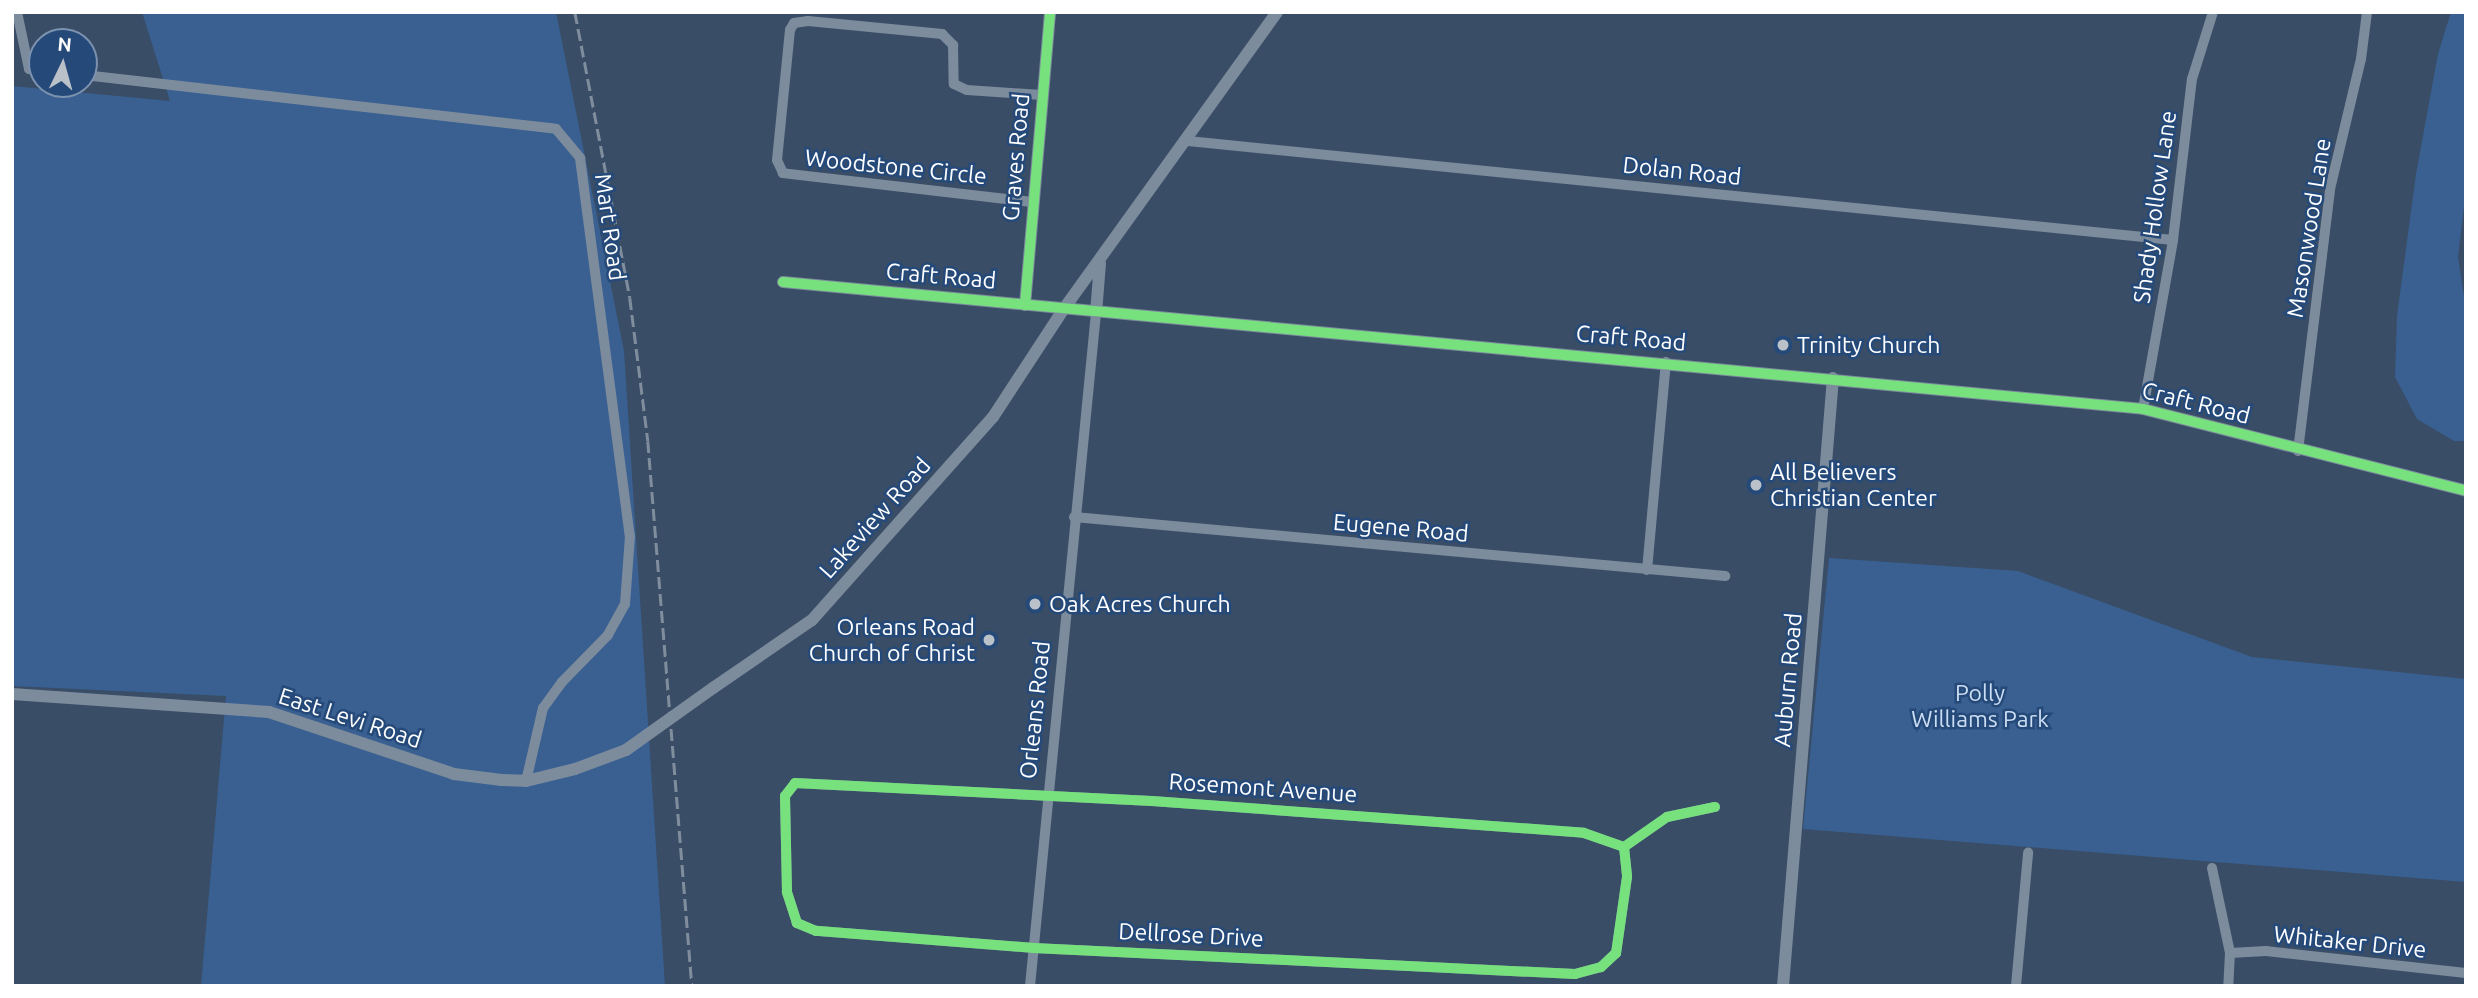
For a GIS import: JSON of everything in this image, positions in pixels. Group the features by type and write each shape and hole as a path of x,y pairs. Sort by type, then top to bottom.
{"street":[{"path":"17,12 28,64"},
{"name":"Graves Road","path":"1025,305 1050,12"},
{"name":"Lakeview Road","path":"626,750 812,620 993,416 1063,310 1188,141 1277,12"},
{"name":"Shady Hollow Lane","path":"2143,410 2172,240 2192,79 2213,12"},
{"name":"Masonwood Lane","path":"2298,451 2330,189 2361,59 2367,12"},
{"name":"Woodstone Circle","path":"1032,202 783,173 777,160 790,30 794,23 808,21 942,34 953,45 954,84 967,90 1042,95"},
{"name":"Mart Road","path":"98,77 556,129 580,158 630,536 625,604 608,635 562,682 543,708 526,780"},
{"name":"Dolan Road","path":"1188,141 2172,240"},
{"path":"1096,313 1101,259"},
{"name":"Craft Road","path":"783,282 1096,313 1666,362 2143,410 2466,491"},
{"name":"Orleans Road","path":"1030,986 1045,799 1096,313"},
{"path":"1647,570 1666,362"},
{"name":"Auburn Road","path":"1783,986 1833,378"},
{"name":"Eugene Road","path":"1074,517 1725,576"},
{"name":"East Levi Road","path":"12,694 269,712 454,774 526,780 626,750"},
{"name":"Rosemont Avenue","path":"795,783 1045,799 1152,800 1584,833 1624,847"},
{"name":"Dellrose Drive","path":"795,783 785,796 787,892 797,923 816,931 1034,948 1575,974 1601,967 1616,953 1626,877 1624,847"},
{"path":"1624,847 1667,817 1714,807"},
{"path":"2016,986 2028,853"},
{"path":"2212,868 2230,953 2228,986"},
{"name":"Whitaker Drive","path":"2230,953 2266,951 2466,973"}],"green space":[{"path":"142,12 556,12 624,351 665,986 201,986 226,696 12,686 12,86 28,88 28,98 98,98 98,94 170,101"},
{"path":"2451,12 2466,12 2466,190 2458,257 2466,310 2466,441 2454,441 2417,419 2395,377 2397,316 2416,174 2438,54"},
{"name":"Polly Williams Park","path":"1829,558 2018,571 2252,657 2466,679 2466,882 1803,829"}],"railway":[{"path":"575,12 630,298 648,441 692,986"}],"cycle path":[{"path":"1025,305 1050,12"},
{"path":"783,282 2143,409 2466,491"},
{"path":"1624,847 1627,877 1616,953 1601,967 1575,974 1034,948 816,931 797,923 787,892 785,796 795,783 1152,801 1584,833 1624,847 1667,817 1715,807"}],"place":[{"name":"Trinity Church","path":"1783,345"},
{"name":"All Believers Christian Center","path":"1756,485"},
{"name":"Oak Acres Church","path":"1035,604"},
{"name":"Orleans Road Church of Christ","path":"989,640"}]}
